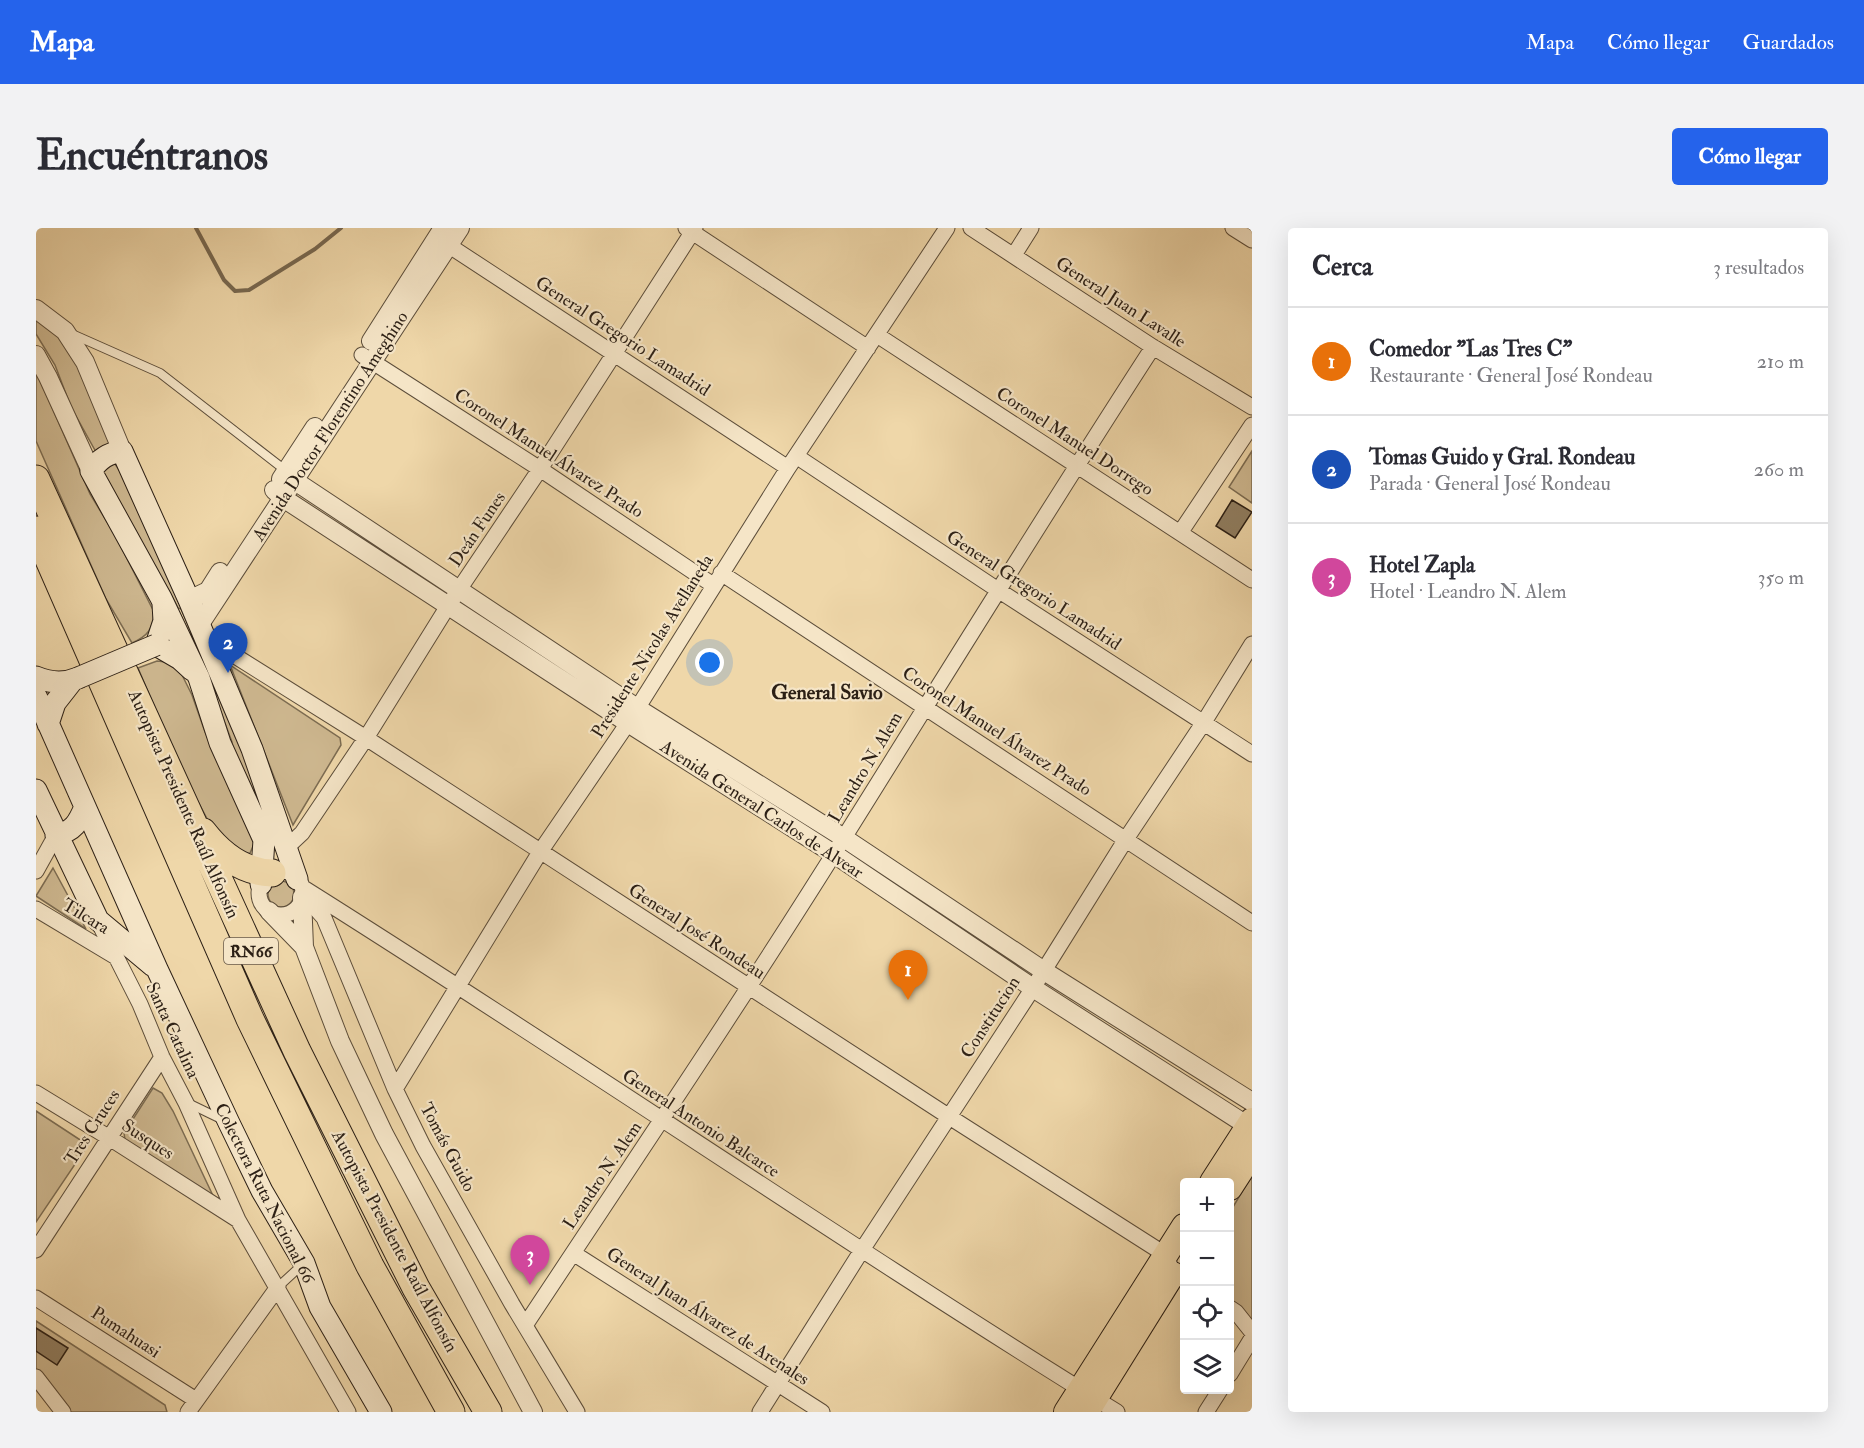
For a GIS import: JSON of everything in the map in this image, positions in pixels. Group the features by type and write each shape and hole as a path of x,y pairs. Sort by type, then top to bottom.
{"highway":[{"name":"Autopista Presidente Raúl Alfonsín","path":"36,479 297,1051 411,1278 488,1412"},
{"name":"Autopista Presidente Raúl Alfonsín","path":"36,530 250,1019 370,1266 451,1412"},
{"path":"186,811 222,853 278,878"}],"main road":[{"path":"122,451 203,632 252,749 286,848 278,878 264,840 220,743 199,678 161,598 91,471 107,455 122,451"},
{"path":"36,677 48,682 76,679 156,645 164,621 161,598"},
{"path":"156,645 180,659 199,678"},
{"path":"48,724 55,703 76,679"},
{"name":"Colectora Ruta Nacional 66","path":"36,696 157,969 229,1123 262,1191 304,1263 320,1307 381,1412"},
{"name":"Colectora Ruta Nacional 66","path":"36,790 98,920 157,969"},
{"path":"56,835 67,833 76,827 85,807"},
{"path":"1215,1178 1251,1124"},
{"path":"1234,1182 1252,1154"},
{"path":"1066,1412 1088,1400 1177,1266 1184,1232"}],"street":[{"name":"Avenida Doctor Florentino Ameghino","path":"189,600 208,591 279,494 443,237 460,228"},
{"name":"Presidente Nicolas Avellaneda","path":"395,1089 540,852 628,723 792,462 947,228"},
{"name":"General Juan Lavalle","path":"971,228 1153,347 1252,407"},
{"path":"1014,255 1031,228"},
{"path":"1233,228 1252,240"},
{"path":"691,229 868,348"},
{"name":"Deán Funes","path":"286,848 302,833 366,738 448,606 615,353 691,229"},
{"name":"General Gregorio Lamadrid","path":"443,237 615,353 998,590 1252,754"},
{"path":"36,309 65,331 86,362 122,451"},
{"name":"Coronel Manuel Dorrego","path":"877,335 1252,580"},
{"name":"Leandro N. Alem","path":"526,1324 834,854 924,707 1153,347"},
{"path":"36,355 48,376 91,471"},
{"name":"Coronel Manuel Álvarez Prado","path":"367,358 540,469 924,707 1252,923"},
{"path":"1180,533 1252,425"},
{"name":"Avenida General Carlos de Alvear","path":"291,476 459,591 637,708 844,838 1044,971 1252,1102"},
{"name":"Avenida Doctor Florentino Ameghino","path":"203,632 279,494"},
{"name":"Avenida General Carlos de Alvear","path":"279,494 628,723 834,854 1033,988 1251,1124"},
{"name":"General José Rondeau","path":"203,632 232,654 366,738 1177,1266"},
{"name":"Constitucion","path":"760,1412 1252,644"},
{"path":"36,871 56,835"},
{"path":"278,878 259,890 261,902 304,947"},
{"path":"269,911 277,914 289,913 296,908 278,878"},
{"path":"278,878 340,1041 384,1134 533,1412"},
{"name":"General Antonio Balcarce","path":"278,878 458,986 1088,1400 1117,1412"},
{"name":"Tomás Guido","path":"278,878 324,918 395,1089 423,1146 512,1304 577,1412"},
{"name":"Tilcara","path":"36,909 116,957"},
{"name":"Santa Catalina","path":"98,920 140,1004 162,1057 186,1102 238,1220 348,1412"},
{"name":"Tres Cruces","path":"36,1250 162,1057"},
{"name":"Susques","path":"36,1093 238,1220"},
{"name":"General Juan Álvarez de Arenales","path":"573,1253 822,1412"},
{"path":"192,1406 278,1287"},
{"name":"Pumahuasi","path":"36,1298 192,1406"},
{"path":"1234,1311 1252,1332"},
{"path":"1234,1367 1252,1338"},
{"path":"36,1377 63,1412"},
{"path":"1206,1412 1217,1394"}],"lane":[{"path":"65,331 160,373 291,476"},
{"path":"186,1102 229,1123"},
{"path":"278,1287 304,1263"}],"shaded area":[{"path":"36,314 53,327 62,338 79,366 94,400 111,444 96,452 71,407 55,365 36,334"},
{"path":"36,371 90,494 115,535 154,612 149,631 132,643 106,599 36,441"},
{"path":"1252,451 1252,503 1229,487"},
{"path":"112,462 122,474 221,694 261,800 258,810 228,746 232,742 201,654 181,609 178,608 128,524 110,489 103,471"},
{"path":"157,661 166,662 181,673 192,695 205,732 250,831 254,844 250,853 244,854 211,826 181,770 138,668"},
{"path":"230,665 340,738 341,745 293,825"},
{"path":"53,868 86,929 36,896"},
{"path":"281,881 291,884 294,894 291,904 281,907 271,904 268,894 271,884"},
{"path":"153,1088 162,1093 173,1111 216,1202 125,1140 124,1133"},
{"path":"36,1111 88,1145 36,1222"},
{"path":"1252,1175 1252,1320 1234,1309 1234,1205"},
{"path":"36,1321 165,1405 167,1412 68,1412 36,1372"}],"building":[{"path":"1232,500 1252,512 1235,538 1216,526"},
{"path":"36,1328 68,1348 57,1365 36,1351"}],"waterway":[{"path":"196,228 224,280 235,291 249,290 315,249 341,228"}],"place":[{"name":"Tomas Guido y Gral. Rondeau","path":"228,673"},
{"name":"Comedor \"Las Tres C\"","path":"908,1000"},
{"name":"Hotel Zapla","path":"530,1285"}],"district":[{"name":"General Savio","path":"827,692"}]}
